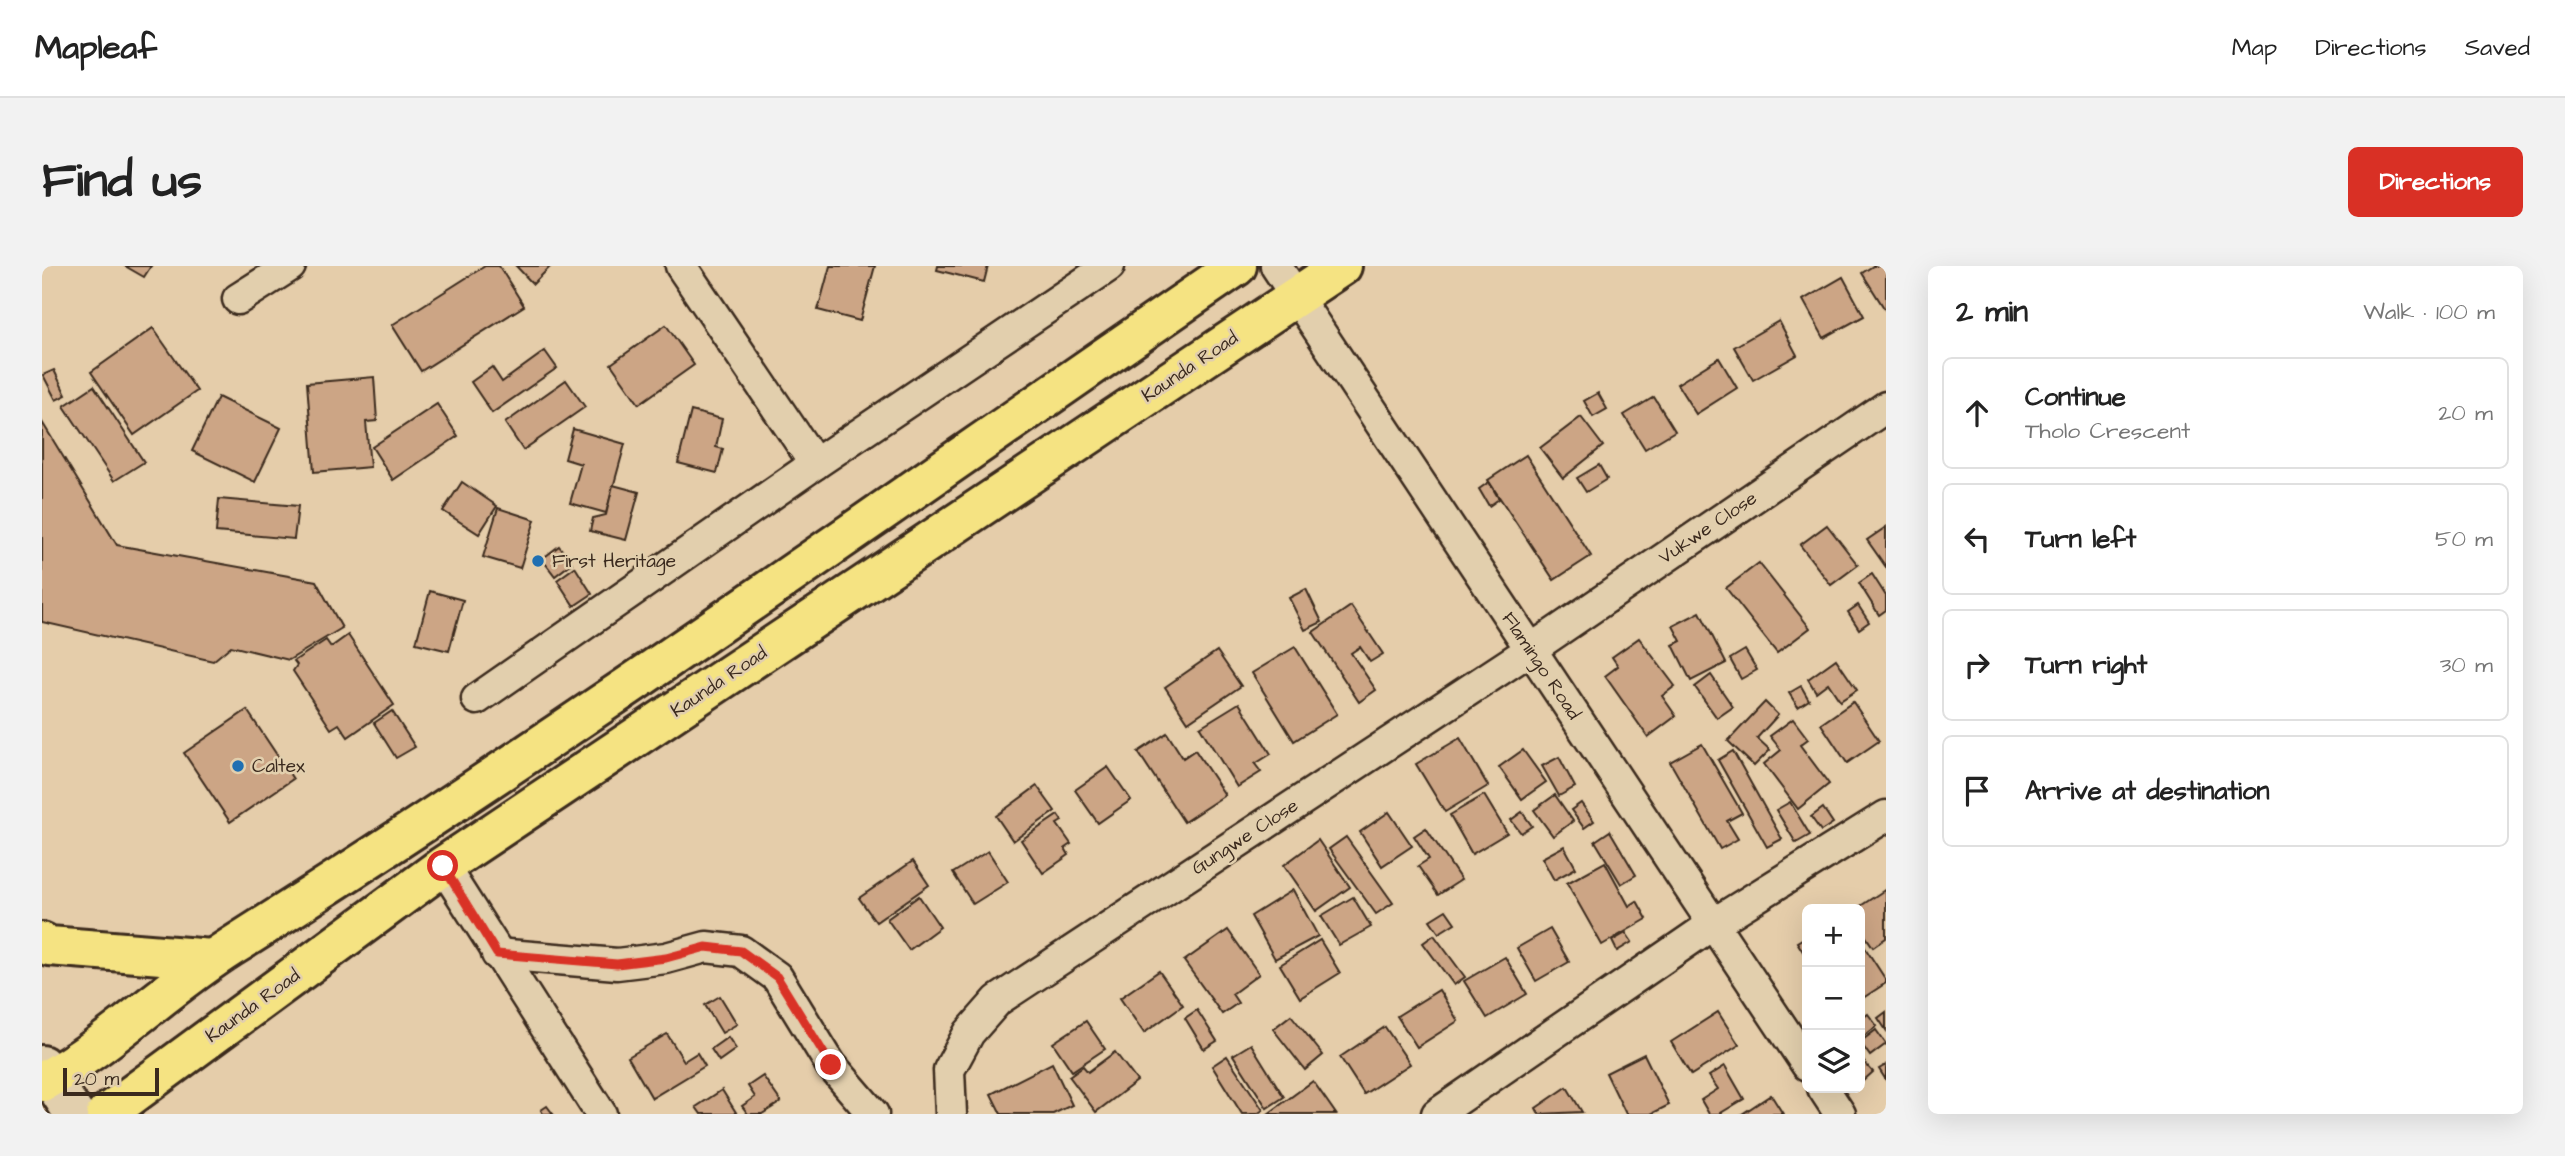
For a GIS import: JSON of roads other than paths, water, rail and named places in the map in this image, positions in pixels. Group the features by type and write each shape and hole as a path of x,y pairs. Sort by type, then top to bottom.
{"main road":[{"path":"45,1075 212,959 401,840 1237,266"},
{"name":"Kaunda Road","path":"106,1114 443,866 1285,282 1342,266"},
{"path":"42,942 49,946 212,959"}],"street":[{"path":"238,299 290,266"},
{"path":"681,266 815,464"},
{"path":"477,699 815,464 1109,266"},
{"name":"Flamingo Road","path":"1285,282 1802,1058"},
{"name":"Vukwe Close","path":"1530,650 1886,407"},
{"name":"Gungwe Close","path":"951,1114 948,1070 969,1033 998,1000 1530,650"},
{"path":"1437,1114 1713,924 1886,816"},
{"path":"443,866 601,1114"},
{"path":"497,954 617,964 666,958 706,947 741,951 777,977 831,1065 873,1114"},
{"path":"45,1075 74,1114"},
{"path":"1826,1093 1840,1114"}],"place":[{"name":"First Heritage","path":"538,561"},
{"name":"Caltex","path":"238,766"}]}
